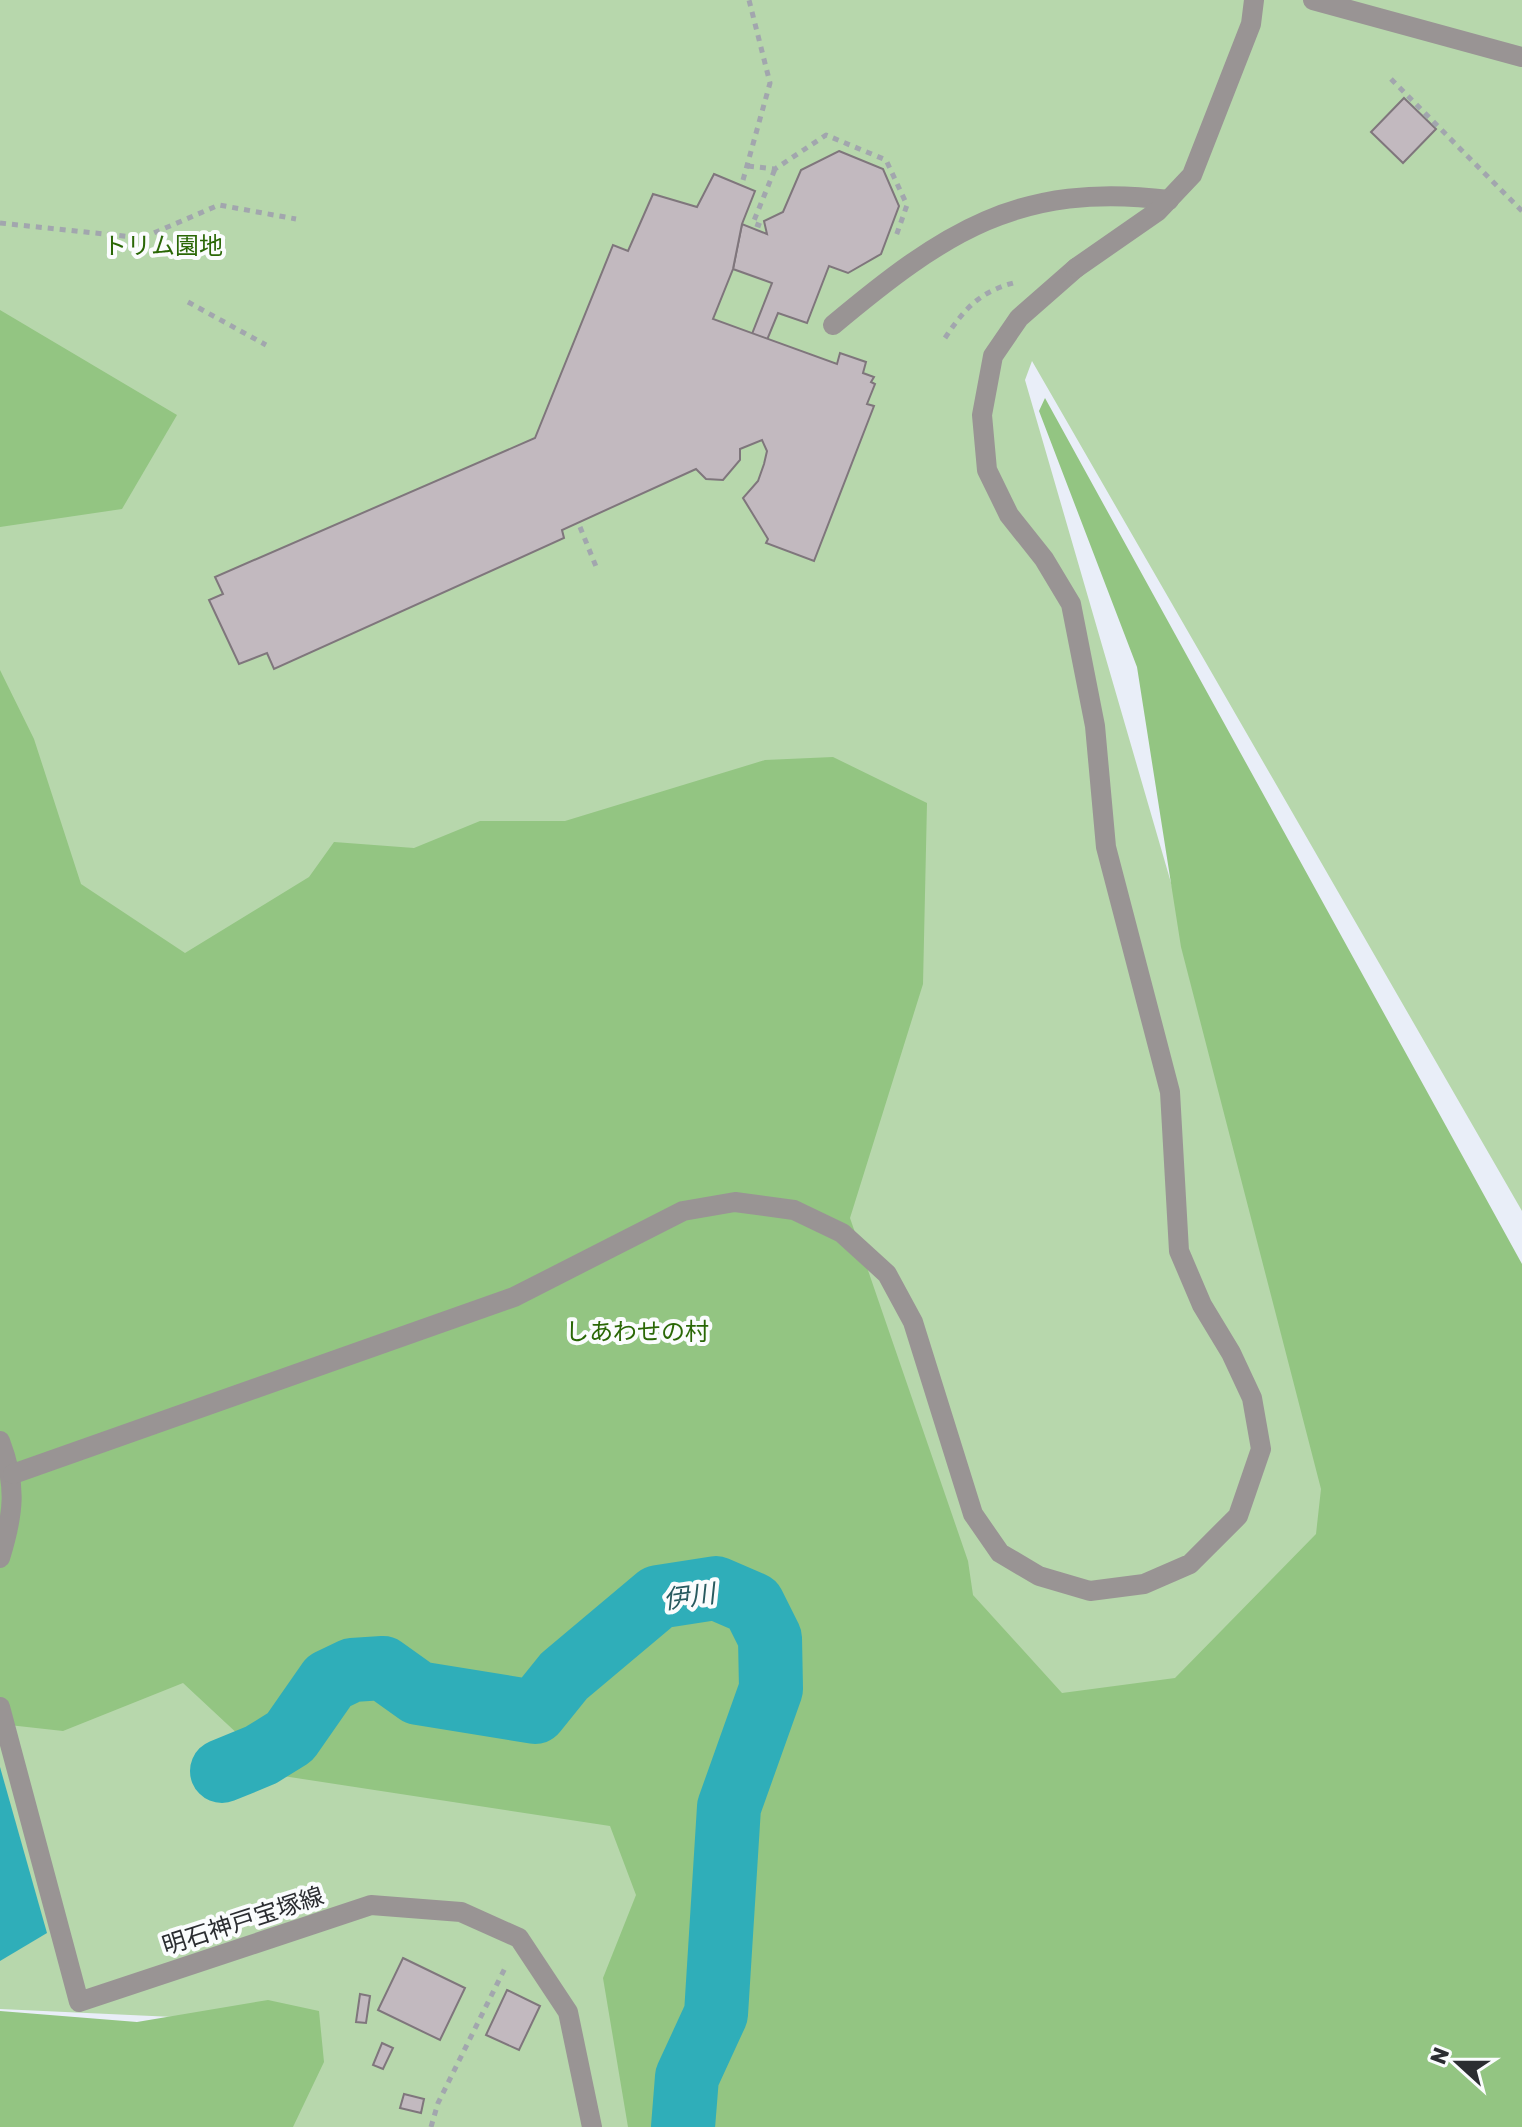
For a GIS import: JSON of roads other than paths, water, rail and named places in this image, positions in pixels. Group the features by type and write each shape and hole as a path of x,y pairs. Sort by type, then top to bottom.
{"street":[{"path":"13,1474 514,1297 683,1211 735,1202 794,1210 830,1227 842,1233 887,1274 913,1322 973,1514 1000,1553 1039,1576 1090,1591 1144,1584 1190,1564 1238,1516 1261,1449 1252,1398 1231,1353 1202,1305 1179,1251 1170,1092 1106,847 1095,726 1071,604 1044,559 1009,515 987,470 982,415 993,356 1019,318 1076,268 1169,200 1192,175 1251,24 1254,0"},
{"path":"1313,0 1522,57"},
{"path":"833,325 880,285 964,228 1021,205 1120,194 1169,200"},
{"path":"0,1441 13,1474 11,1524 0,1558"},
{"name":"明石神戸宝塚線","path":"0,1707 79,2002 371,1905 461,1912 519,1938 568,2012 592,2127"}],"water":[{"path":"0,1767 47,1933 0,1961"}],"waterway":[{"name":"伊川","path":"222,1771 261,1755 290,1737 329,1681 352,1670 383,1668 418,1693 535,1712 564,1676 658,1597 716,1588 753,1604 770,1638 771,1689 729,1807 716,2014 687,2077 683,2127"}],"park label":[{"name":"トリム園地","path":"163,246"},
{"name":"しあわせの村","path":"637,1332"}]}
